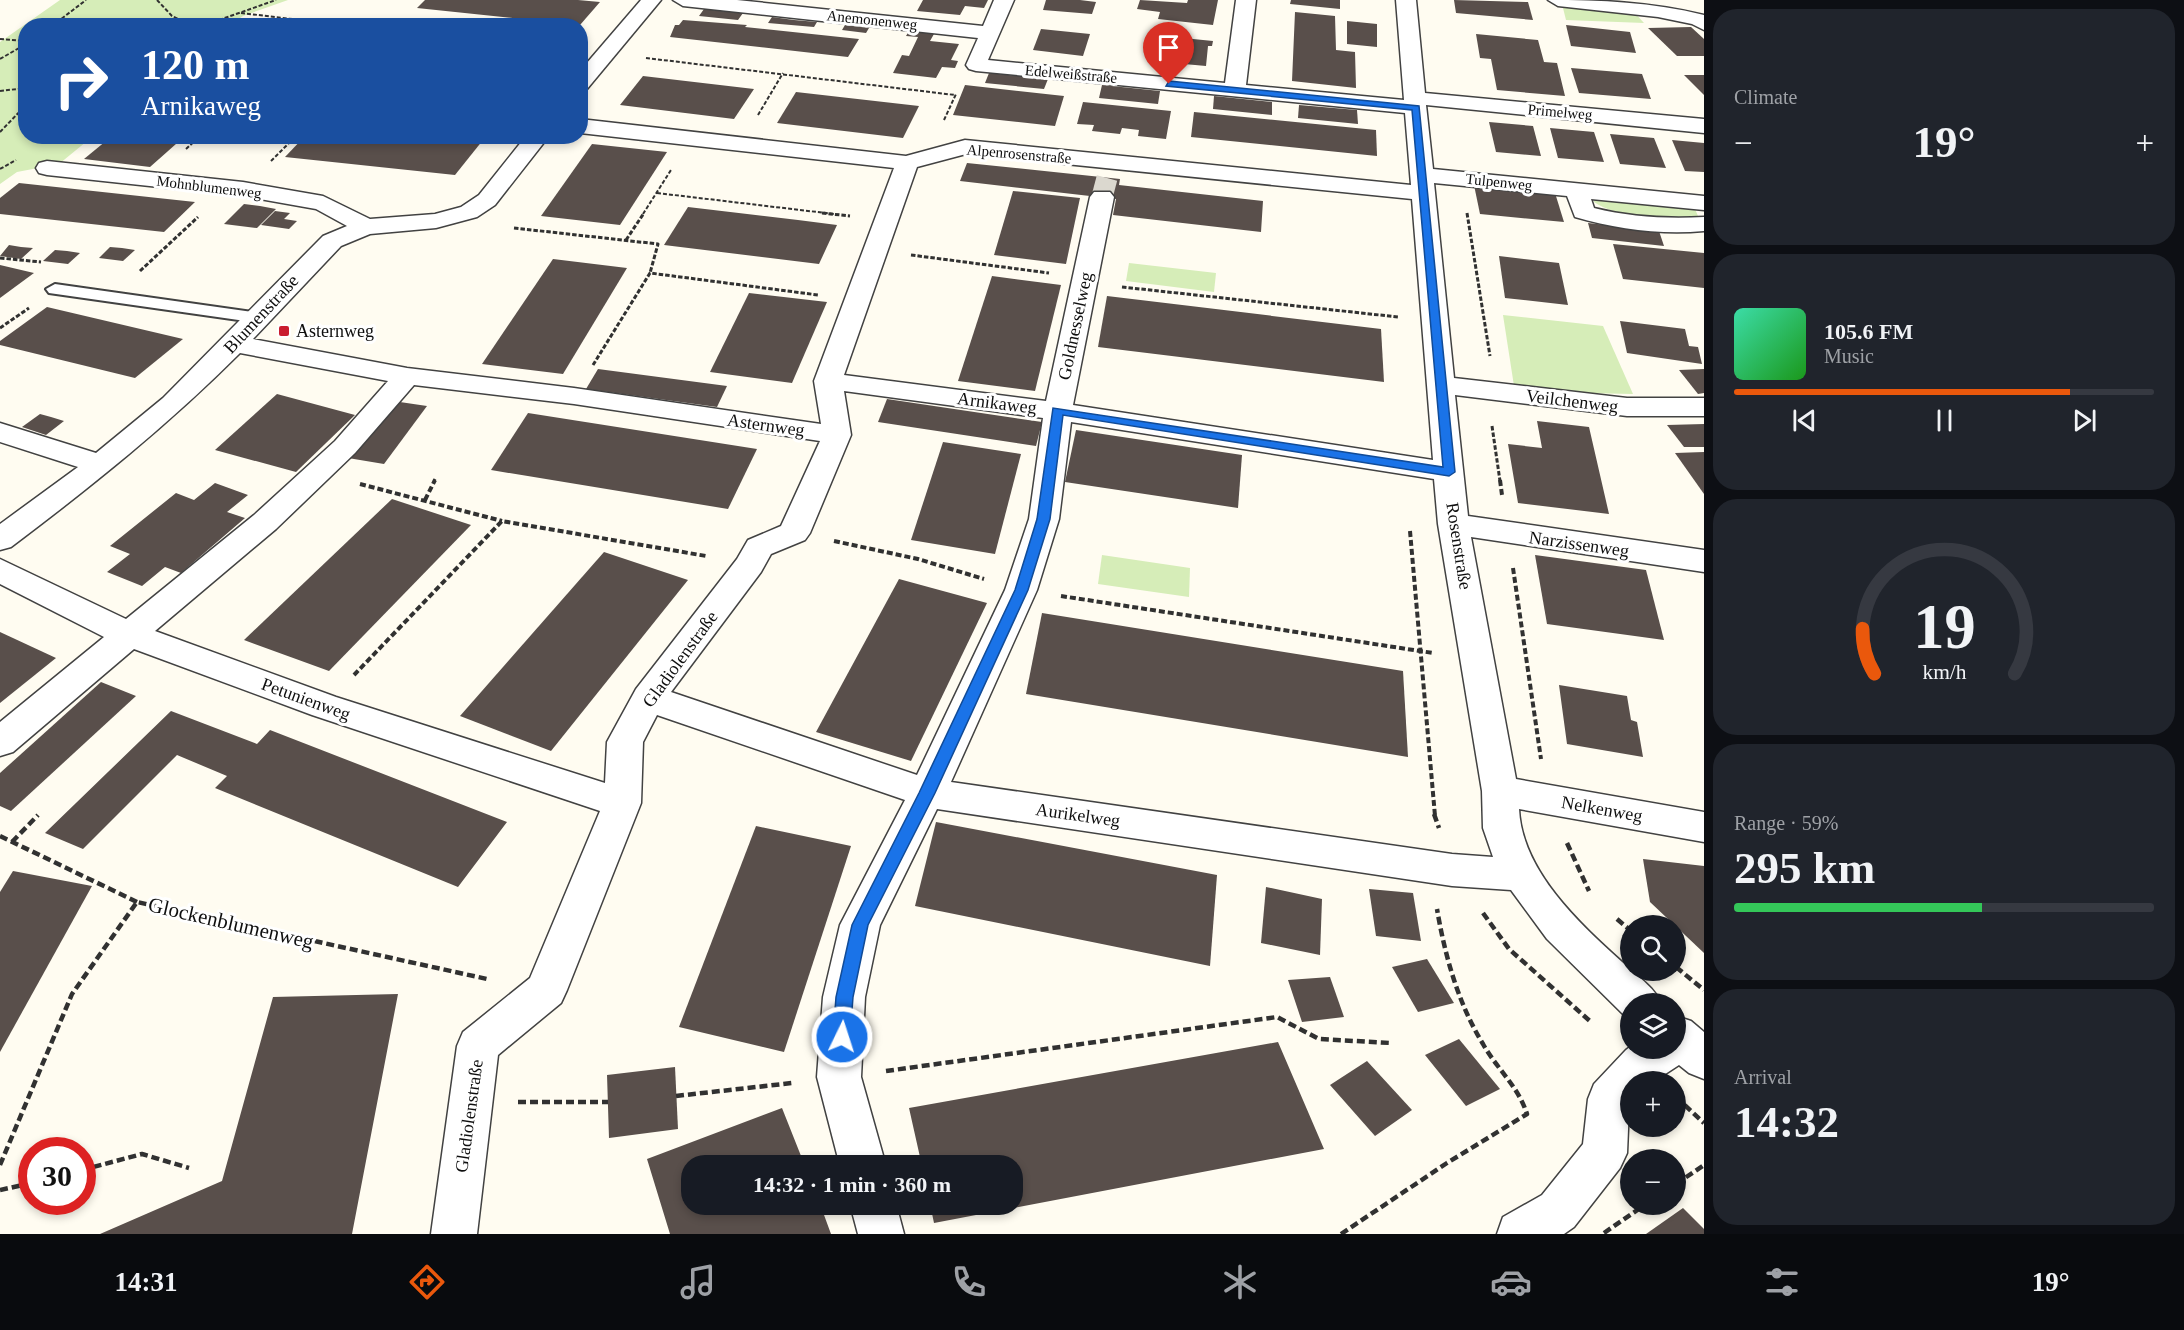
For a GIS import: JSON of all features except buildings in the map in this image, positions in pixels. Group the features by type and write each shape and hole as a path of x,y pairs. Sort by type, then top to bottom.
{"street":[{"path":"588,75 651,0"},
{"name":"Anemonenweg","path":"684,0 990,33"},
{"path":"976,65 1004,0"},
{"path":"1235,90 1246,0"},
{"name":"Rosenstraße","path":"1406,0 1454,524 1500,791 1503,831 1521,875 1571,939 1629,993"},
{"path":"1558,0 1658,11 1699,20 1704,24"},
{"name":"Edelweißstraße","path":"976,65 1235,90 1416,103"},
{"name":"Primelweg","path":"1416,103 1704,126"},
{"name":"Alpenrosenstraße","path":"588,127 918,160 965,147 1106,180 1423,184"},
{"name":"Blumenstraße","path":"0,540 101,464 172,404 234,344 317,254 344,234 366,226 436,221 469,212 487,200 532,144"},
{"path":"794,533 837,435 828,381 885,220 918,160"},
{"name":"Mohnblumenweg","path":"47,168 230,188 323,203 366,226"},
{"name":"Tulpenweg","path":"1423,184 1462,178 1577,190 1583,212 1598,217 1683,226 1702,211"},
{"name":"Goldnesselweg","path":"859,1155 839,1077 844,997 860,925 927,793 1021,590 1044,519 1058,411 1106,180"},
{"name":"Asternweg","path":"234,344 407,376 574,396 837,435"},
{"path":"0,742 127,634 265,522 345,447 407,376"},
{"name":"Arnikaweg","path":"828,381 1058,411 1449,472"},
{"name":"Veilchenweg","path":"1440,385 1627,407 1704,407"},
{"path":"0,432 101,464"},
{"name":"Narzissenweg","path":"1454,524 1508,534 1704,561"},
{"name":"Gladiolenstraße","path":"454,1234 478,1046 546,990 622,803 625,742 648,698 750,564 759,547 794,533"},
{"name":"Petunienweg","path":"0,570 127,634 324,706 622,803"},
{"name":"Aurikelweg","path":"648,698 927,793 1431,867 1521,875"},
{"name":"Nelkenweg","path":"1500,791 1704,827"},
{"path":"1520,1234 1558,1211 1604,1153 1610,1099 1641,1064 1652,1059"},
{"path":"876,1215 881,1234"}],"lane":[{"path":"55,289 259,318"}],"path":[{"path":"62,18 86,0"},
{"path":"157,0 176,18"},
{"path":"226,18 276,0"},
{"path":"241,13 283,18"},
{"path":"0,39 18,42"},
{"path":"0,59 18,48"},
{"path":"645,57 955,94"},
{"path":"918,160 961,81 969,82 976,65"},
{"path":"741,144 783,73"},
{"path":"0,91 18,89"},
{"path":"0,132 18,113"},
{"path":"626,240 690,138"},
{"path":"0,165 7,165"},
{"path":"1462,178 1495,392 1501,407 1492,427 1547,799 1592,898"},
{"path":"95,295 138,273 230,188"},
{"path":"657,193 885,220"},
{"path":"514,228 658,244 650,273 574,396"},
{"path":"875,250 1084,280 1434,321"},
{"path":"650,273 857,300"},
{"path":"317,473 502,521 750,564"},
{"path":"425,500 435,479"},
{"path":"324,706 502,521"},
{"path":"794,533 918,559 1021,590 1478,661"},
{"path":"12,842 39,815"},
{"path":"0,836 136,902"},
{"path":"1341,1234 1438,1168 1527,1114 1522,1095 1483,1046 1460,996 1440,929 1431,867"},
{"name":"Glockenblumenweg","path":"0,1165 72,994 136,902 415,964 546,990"},
{"path":"1615,917 1620,921"},
{"path":"1686,975 1704,990"},
{"path":"676,1096 839,1077 1277,1017 1319,1039 1391,1043"},
{"path":"469,1103 608,1102"},
{"path":"1686,1106 1704,1124"},
{"path":"96,1166 142,1154 189,1168"},
{"path":"1686,1177 1704,1165"},
{"path":"0,1191 18,1186"},
{"path":"1603,1234 1630,1215"}],"green space":[{"path":"60,0 288,0 240,18 34,18"},
{"path":"1562,4 1634,12 1644,23 1566,20"},
{"path":"18,29 18,144 83,144 59,164 17,172 0,184 0,42"},
{"path":"1594,196 1695,209 1698,216 1693,221 1628,214 1603,207 1594,202"},
{"path":"1129,263 1216,273 1214,292 1126,281"},
{"path":"1503,315 1603,326 1633,394 1583,393 1514,386"},
{"path":"1102,555 1190,568 1189,597 1098,584"}],"tunnel":[{"path":"1102,197 1107,178"}],"place":[{"name":"Asternweg","path":"284,331"}],"route":[{"path":"842,1037 844,997 860,925 927,793 1021,590 1044,519 1058,411 1449,472 1416,108 1169,84"}]}
